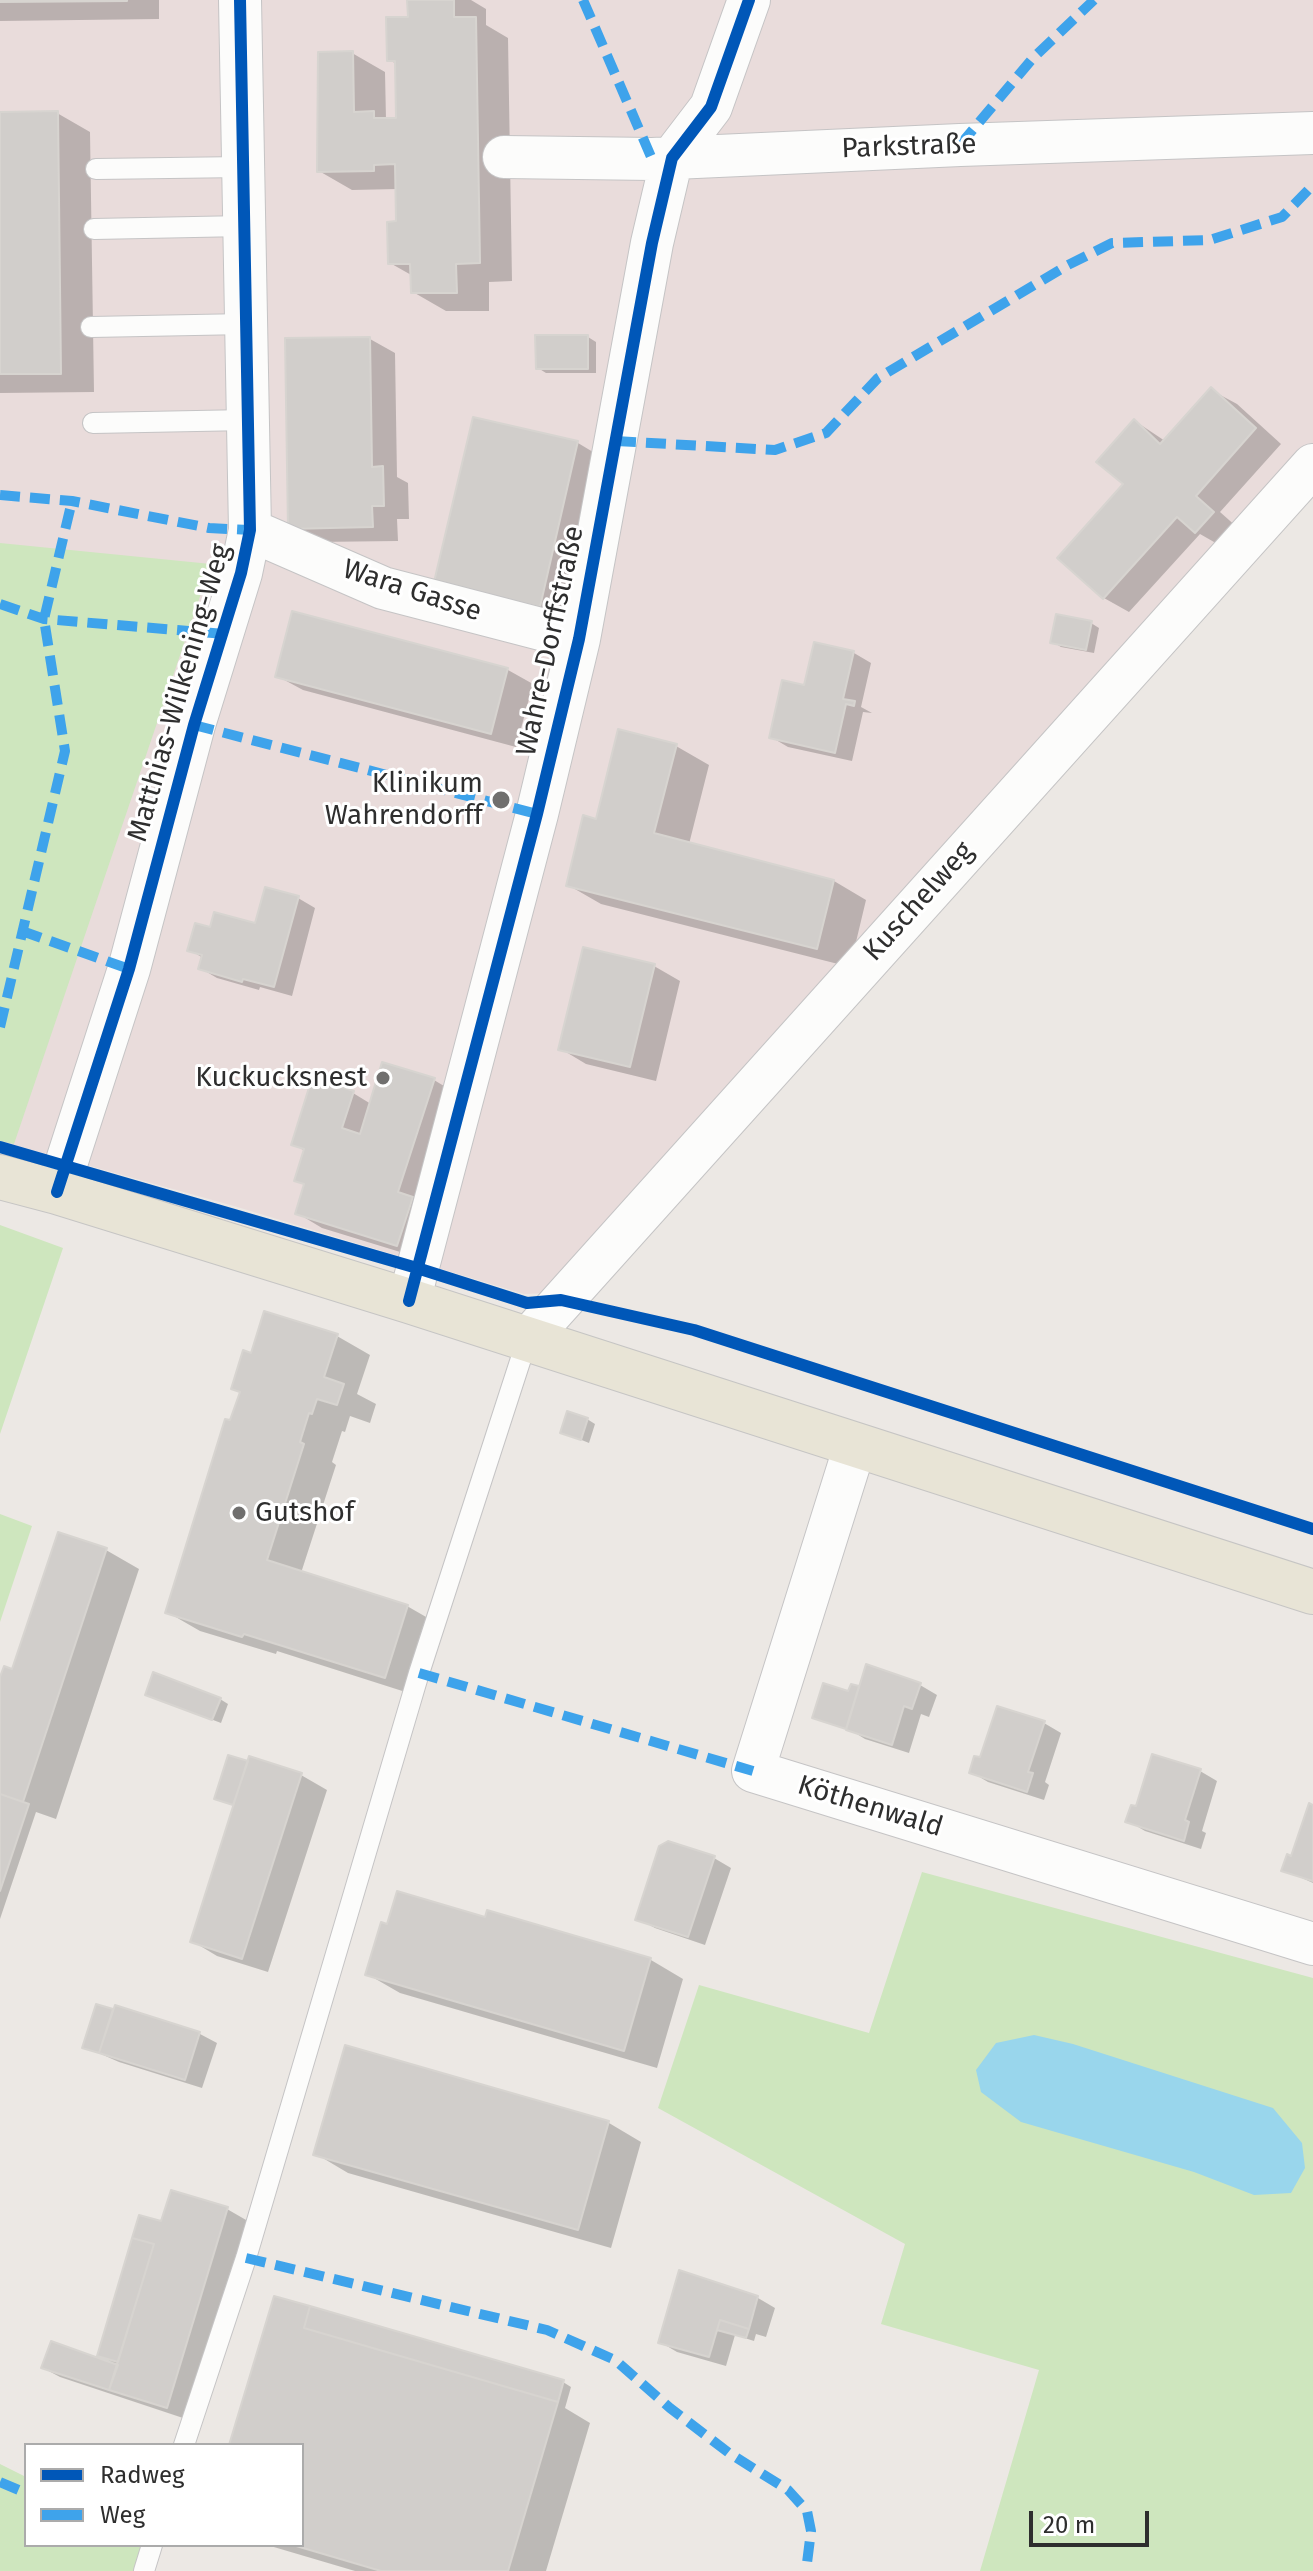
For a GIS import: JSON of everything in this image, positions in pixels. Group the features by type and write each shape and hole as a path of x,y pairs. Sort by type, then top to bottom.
{"main road":[{"path":"0,1177 409,1301 1313,1592"}],"street":[{"name":"Matthias-Wilkening-Weg","path":"57,1192 129,969 194,725 241,573 250,530 240,0"},
{"name":"Wahre-Dorffstraße","path":"409,1301 537,814 579,639 652,243 672,158 711,107 749,0"},
{"name":"Parkstraße","path":"504,157 672,158 1313,133"},
{"name":"Kuschelweg","path":"527,1340 1313,465"},
{"name":"Wara Gasse","path":"250,530 383,588 579,639"},
{"name":"Köthenwald","path":"855,1446 753,1771 1313,1944"}],"lane":[{"path":"96,169 243,167"},
{"path":"94,229 244,226"},
{"path":"91,327 246,324"},
{"path":"93,423 248,420"},
{"path":"185,2443 250,2243 419,1673 527,1340"},
{"path":"144,2571 151,2547"}],"shaded area":[{"name":"Klinikum Wahrendorff","path":"0,0 1313,0 1313,458 551,1293 524,1294 234,1206 0,1141"}],"green space":[{"path":"0,543 211,564 14,1144 0,1141"},
{"path":"0,1225 63,1248 0,1434"},
{"path":"0,1514 32,1526 0,1622"},
{"path":"922,1872 1313,1978 1313,2571 980,2571 1039,2370 881,2324 905,2244 658,2108 699,1985 869,2033"},
{"path":"0,2464 24,2476 24,2547 151,2547 145,2571 0,2571"}],"water":[{"path":"1034,2035 1073,2044 1273,2108 1302,2143 1305,2168 1291,2193 1254,2195 1194,2172 1021,2122 981,2092 976,2070 996,2043"}],"building":[{"path":"127,0 127,1 0,2"},
{"path":"407,0 454,0 454,17 476,17 480,263 456,264 457,293 411,293 410,264 388,264 387,222 396,221 395,164 374,165 374,171 317,172 318,52 353,51 354,112 374,111 374,118 396,118 395,61 387,61 386,17 408,17"},
{"path":"58,111 61,374 0,374 0,112"},
{"path":"535,335 588,335 588,369 536,369"},
{"path":"370,337 372,467 383,466 384,506 372,506 373,527 288,529 285,338"},
{"path":"1211,387 1256,428 1196,496 1214,512 1195,533 1177,517 1103,599 1057,558 1123,484 1096,462 1134,419 1160,444"},
{"path":"473,417 578,441 540,607 434,582"},
{"path":"292,611 508,668 491,734 275,677"},
{"path":"1056,614 1092,621 1086,650 1050,643"},
{"path":"814,642 854,651 843,699 855,701 854,706 846,704 835,753 769,738 782,680 804,685"},
{"path":"618,729 677,744 654,833 834,880 817,949 566,886 583,815 596,819"},
{"path":"265,887 299,896 274,987 243,979 242,982 198,969 202,955 187,951 195,923 210,927 214,912 255,923"},
{"path":"583,947 655,964 630,1067 558,1050"},
{"path":"382,1062 435,1078 398,1192 413,1197 397,1246 295,1214 304,1184 294,1181 304,1149 291,1145 312,1078 354,1091 342,1128 360,1134"},
{"name":"Gutshof","path":"264,1311 338,1334 324,1377 344,1384 337,1405 317,1399 312,1414 309,1413 300,1442 304,1444 267,1560 408,1605 385,1678 165,1613 225,1419 230,1420 240,1392 231,1389 243,1350 251,1353"},
{"path":"567,1411 588,1418 581,1440 560,1433"},
{"path":"58,1532 107,1548 23,1802 0,1794 0,1677 4,1666 12,1669"},
{"path":"866,1664 921,1683 912,1709 904,1706 892,1745 846,1730"},
{"path":"153,1672 221,1698 212,1720 145,1695"},
{"path":"823,1683 848,1691 851,1684 859,1686 846,1729 812,1718"},
{"path":"997,1706 1045,1721 1028,1772 1033,1773 1027,1792 969,1773 974,1756 980,1757"},
{"path":"1152,1754 1201,1769 1185,1820 1189,1822 1184,1841 1125,1822 1131,1805 1136,1806"},
{"path":"228,1755 248,1761 233,1805 214,1799"},
{"path":"249,1756 302,1773 242,1959 190,1942"},
{"path":"0,1794 29,1804 0,1891"},
{"path":"1309,1803 1313,1805 1313,1881 1281,1871 1287,1854 1291,1856"},
{"path":"668,1841 715,1856 688,1937 635,1920 659,1846"},
{"path":"397,1891 485,1917 487,1910 651,1958 624,2051 365,1975 381,1922 387,1924"},
{"path":"96,2004 113,2009 99,2053 82,2048"},
{"path":"115,2005 200,2032 185,2080 99,2053"},
{"path":"345,2045 609,2121 578,2230 313,2155"},
{"path":"171,2190 228,2207 167,2408 109,2390 154,2244 132,2238 139,2215 161,2221"},
{"path":"132,2238 154,2244 118,2362 97,2356"},
{"path":"679,2270 758,2296 749,2329 720,2320 709,2357 658,2343"},
{"path":"274,2296 310,2306 304,2328 558,2402 508,2571 381,2571 300,2547 304,2547 304,2443 230,2443"},
{"path":"310,2306 564,2380 558,2402 304,2328"},
{"path":"720,2320 749,2329 746,2338 717,2330"},
{"path":"51,2341 118,2365 109,2390 41,2368"}],"marked path":[{"path":"583,0 652,159"},
{"path":"960,145 1033,58 1094,0"},
{"path":"616,441 775,450 826,433 878,378 1068,265 1112,243 1210,240 1282,217 1313,185"},
{"path":"0,495 72,501 209,528 250,530"},
{"path":"0,1027 65,751 44,619 72,501"},
{"path":"0,604 44,619 224,634"},
{"path":"194,725 537,814"},
{"path":"22,931 129,969"},
{"path":"419,1673 753,1771"},
{"path":"246,2258 547,2330 615,2360 670,2408 729,2453 788,2490 807,2511 811,2531 806,2571"},
{"path":"0,2482 24,2492"}],"cycle path":[{"path":"57,1192 129,969 194,725 241,573 250,530 240,0"},
{"path":"409,1301 537,814 579,639 652,243 672,158 711,107 749,0"},
{"path":"0,1147 527,1303 561,1300 694,1330 1313,1529"}],"place":[{"name":"Klinikum Wahrendorff","path":"501,800"},
{"name":"Kuckucksnest","path":"383,1078"},
{"name":"Gutshof","path":"239,1513"}]}
